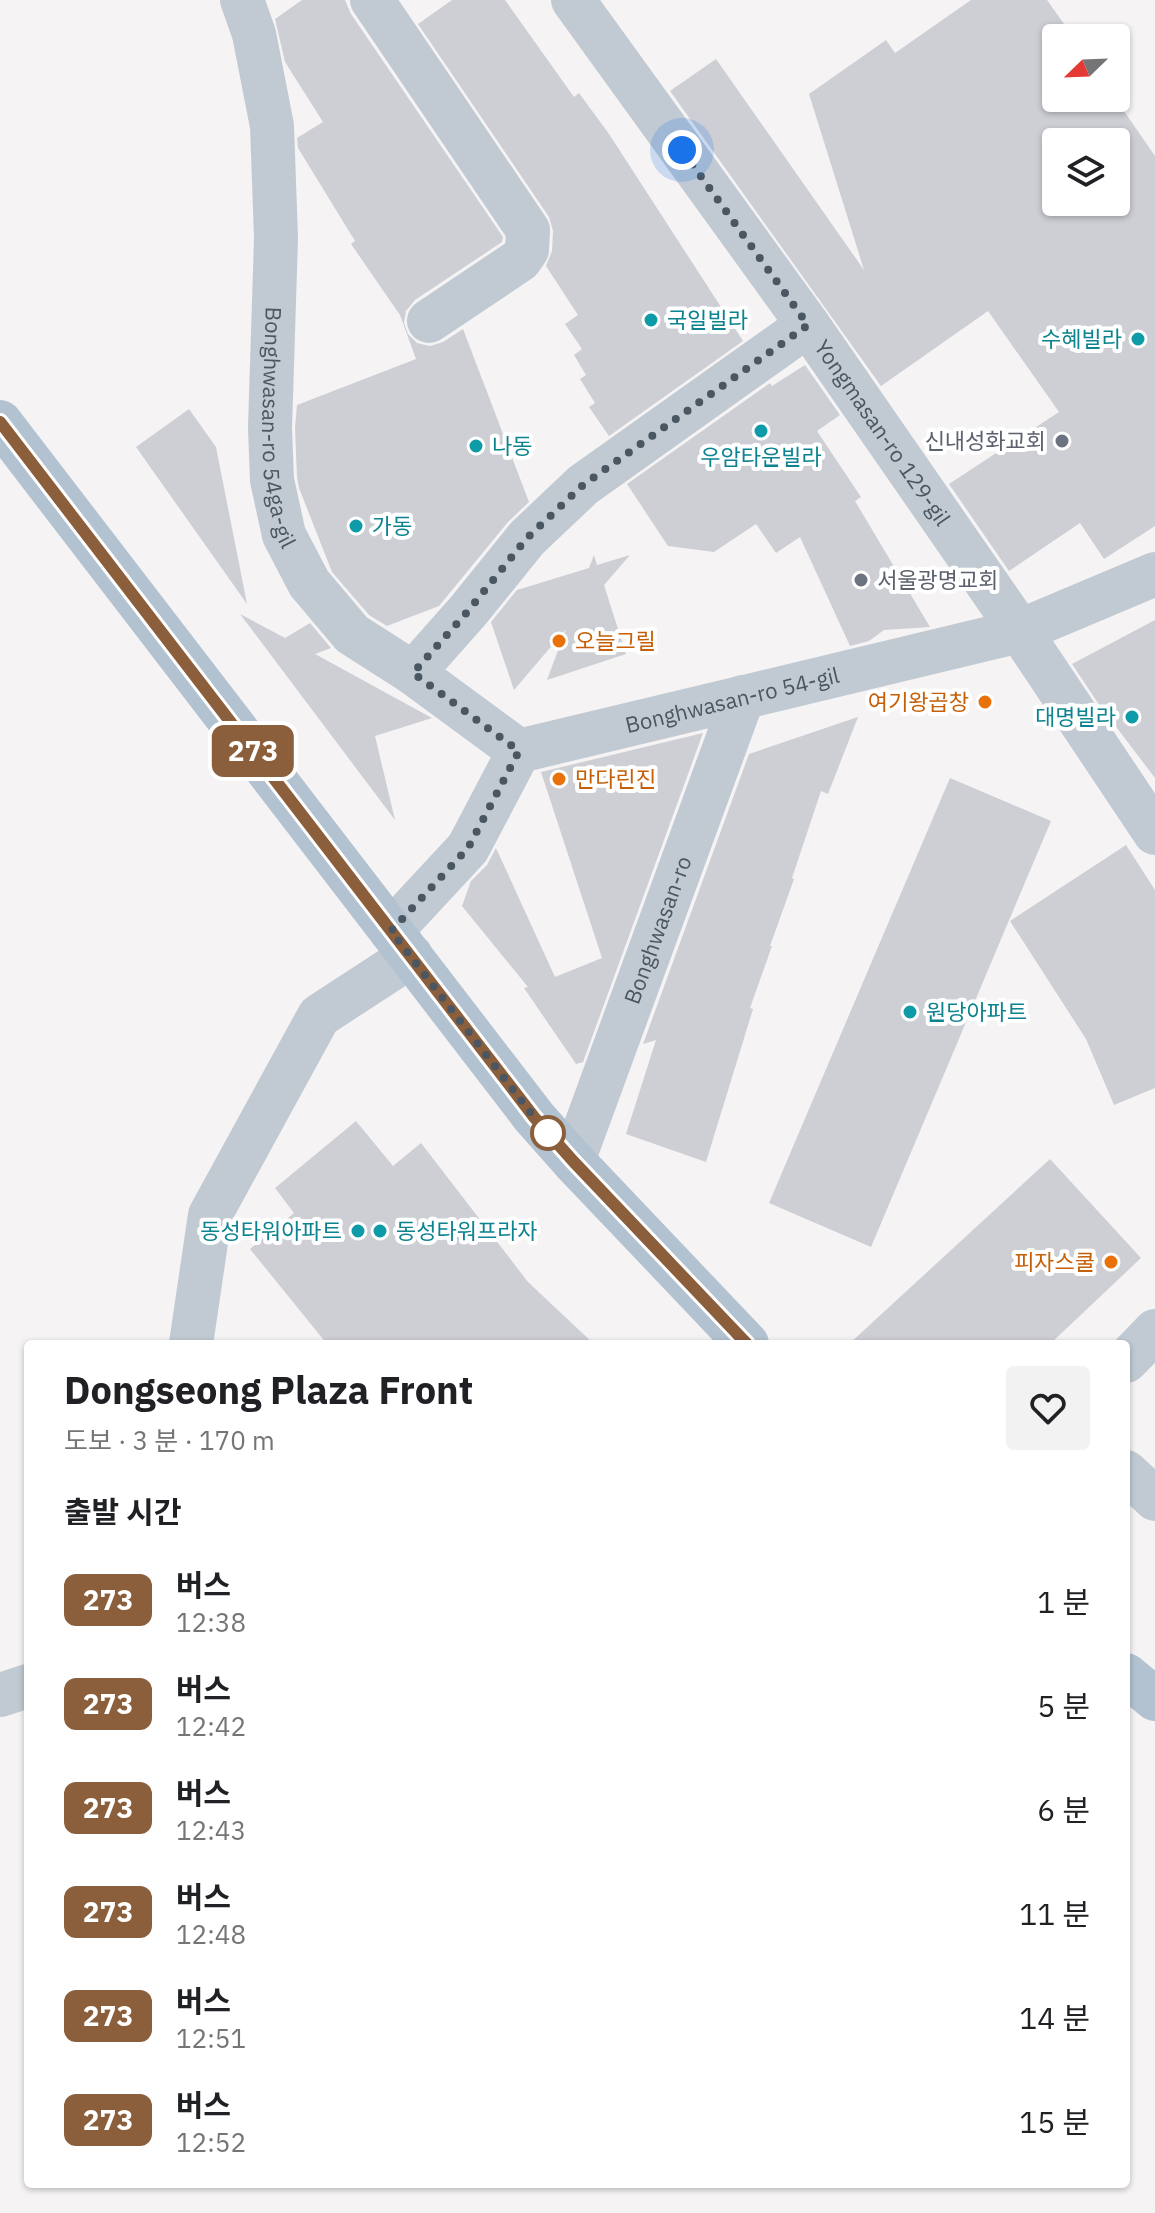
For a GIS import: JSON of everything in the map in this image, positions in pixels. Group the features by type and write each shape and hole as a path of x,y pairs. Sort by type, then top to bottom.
{"main road":[{"path":"0,422 534,1117 743,1340"},
{"path":"1130,1678 1155,1699"}],"street":[{"name":"Bonghwasan-ro 54ga-gil","path":"242,0 254,34 272,126 276,238 270,428 272,480 284,535 309,583 352,634 413,673 519,751"},
{"path":"372,0 528,230 527,250 520,260 429,321"},
{"name":"Yongmasan-ro 129-gil","path":"573,0 808,325 1020,631 1155,833"},
{"path":"413,673 527,538 583,485 808,325"},
{"name":"Bonghwasan-ro 54-gil","path":"519,751 1020,631 1155,574"},
{"name":"Bonghwasan-ro","path":"573,1161 743,697"},
{"path":"192,1340 210,1215 319,1016 401,944 468,848 519,751"},
{"path":"1130,1357 1155,1331"},
{"path":"1130,1476 1155,1499"},
{"path":"0,1695 24,1687"}],"building":[{"path":"302,0 345,0 351,14 503,237 502,242 415,300 406,311 404,323 408,334 417,343 430,346 463,329 529,502 508,522 439,606 387,626 369,615 332,572 297,477 297,405 416,359 400,315 351,244 355,241 298,148 297,138 323,122 285,62 275,19"},
{"path":"452,0 505,0 574,97 579,93 609,134 743,341 609,436 589,407 595,403 580,379 586,375 574,355 582,349 565,324 578,315 546,266 552,251 553,231 549,217 418,24"},
{"path":"971,0 1047,0 1064,24 1042,24 1042,112 1125,112 1155,156 1155,526 1104,559 1080,523 1009,571 949,484 1059,412 988,311 881,386 670,91 716,59 864,270 809,94 886,40 895,53"},
{"name":"우암타운빌라","path":"805,365 840,415 817,431 861,497 855,501 930,627 884,630 869,641 850,646 800,537 776,553 756,524 714,552 668,546 627,484 770,383 772,386"},
{"path":"189,409 216,447 247,604 136,447"},
{"path":"594,555 597,565 630,555 604,585 626,654 547,680 566,629 514,690 491,622 517,590 589,568"},
{"path":"240,614 285,638 310,623 331,648 315,654 432,718 375,736 395,820"},
{"name":"대명빌라","path":"1155,620 1155,778 1072,664"},
{"path":"858,717 828,794 821,791 750,1008 753,1009 706,1162 626,1134 656,1040 643,1044 749,754"},
{"path":"703,733 583,1062 576,1064 524,988 528,987 462,906 471,881 487,865 496,848 555,977 602,958 541,772"},
{"name":"원당아파트","path":"950,778 1051,821 871,1247 769,1203"},
{"path":"1126,845 1155,890 1155,1088 1114,1105 1086,1039 1010,921"},
{"name":"동성타워아파트","path":"356,1121 393,1166 421,1143 528,1282 590,1340 324,1340 250,1249 294,1213 275,1188"},
{"path":"1050,1159 1141,1258 1054,1340 853,1340"}],"bus line":[{"name":"273","path":"0,422 534,1117 743,1340"}],"place":[{"name":"국일빌라","path":"651,320"},
{"name":"수혜빌라","path":"1138,339"},
{"name":"우암타운빌라","path":"761,431"},
{"name":"신내성화교회","path":"1062,441"},
{"name":"나동","path":"476,446"},
{"name":"가동","path":"356,526"},
{"name":"서울광명교회","path":"861,580"},
{"name":"오늘그릴","path":"559,641"},
{"name":"여기왕곱창","path":"985,702"},
{"name":"대명빌라","path":"1132,717"},
{"name":"만다린진","path":"559,779"},
{"name":"원당아파트","path":"910,1012"},
{"name":"동성타워아파트","path":"358,1231"},
{"name":"동성타워프라자","path":"380,1231"},
{"name":"피자스쿨","path":"1111,1262"}],"route":[{"path":"548,1133 553,1139 391,931 468,848 519,751 413,673 527,538 583,485 808,325 682,150"}]}
